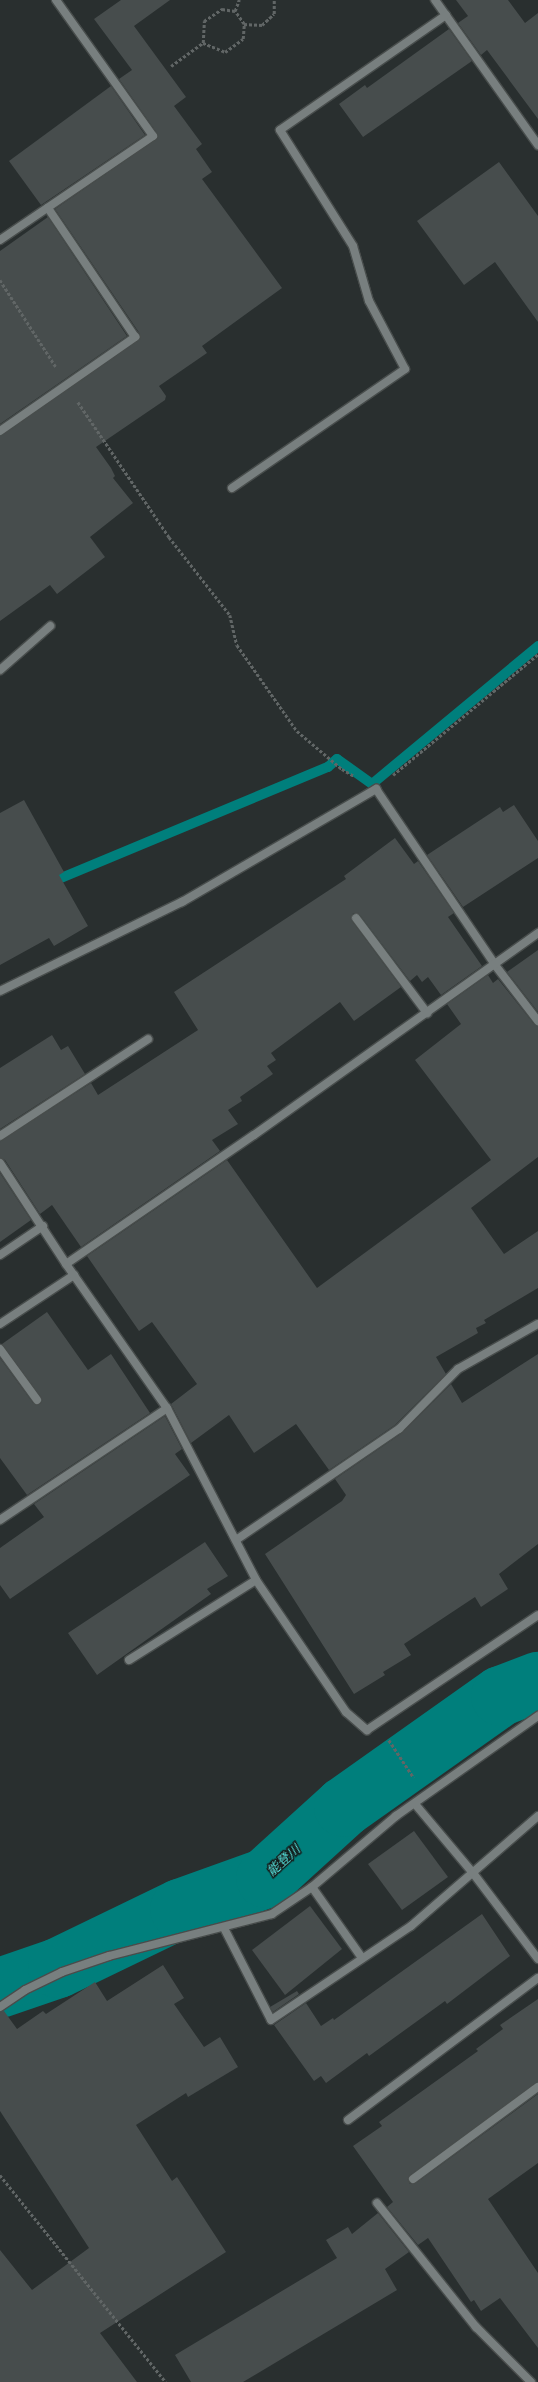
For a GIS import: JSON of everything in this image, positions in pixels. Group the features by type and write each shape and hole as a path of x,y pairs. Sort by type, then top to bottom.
{"street":[{"path":"0,240 153,136 56,0"},
{"path":"435,0 538,145"},
{"path":"232,488 405,369 369,301 353,246 280,130 446,15"},
{"path":"0,431 68,386 135,337 48,208"},
{"path":"0,670 50,626"},
{"path":"0,991 182,902 376,789 494,965 538,1020"},
{"path":"356,918 427,1013"},
{"path":"66,1264 427,1013 538,933"},
{"path":"0,1136 148,1039"},
{"path":"0,1163 43,1226 66,1264 167,1408 256,1580 346,1712 368,1730 538,1615"},
{"path":"0,1256 43,1226"},
{"path":"0,1324 74,1274"},
{"path":"236,1540 399,1429 458,1369 538,1324"},
{"path":"0,1349 37,1400"},
{"path":"0,1520 167,1408"},
{"path":"129,1660 256,1580"},
{"path":"0,2007 25,1990 62,1972 109,1956 224,1928 272,1914 312,1887 396,1816 538,1716"},
{"path":"415,1804 473,1873 538,1959"},
{"path":"224,1928 271,2020 411,1926 538,1816"},
{"path":"312,1887 362,1958"},
{"path":"348,2120 538,1978"},
{"path":"412,2179 538,2087"},
{"path":"377,2203 476,2327 532,2382"}],"path":[{"path":"235,11 239,0"},
{"path":"244,24 262,25 274,14 274,0"},
{"path":"222,9 235,11 244,24 244,39 225,52 203,43 204,21 222,9"},
{"path":"171,66 203,43"},
{"path":"0,280 68,386 169,537 230,615 237,645 297,731 342,769 376,789 538,654"},
{"path":"387,1738 418,1784"},
{"path":"0,2175 166,2382"}],"building":[{"path":"121,0 170,0 134,26 186,97 174,106 202,144 196,149 212,172 202,179 282,288 202,346 207,353 159,386 166,396 165,400 96,447 111,468 115,476 113,478 133,503 90,537 105,557 57,594 50,585 0,621 0,436 140,339 140,334 55,209 158,138 157,133 119,79 132,70 94,19"},
{"path":"456,0 508,0 525,23 538,13 538,119 487,50 481,55 458,23 468,16"},
{"path":"449,29 472,61 363,137 339,104 365,85 367,88"},
{"path":"111,86 145,135 41,205 9,161"},
{"path":"499,162 538,216 538,322 495,262 464,285 417,221"},
{"path":"48,217 127,336 0,424 0,251"},
{"path":"24,800 64,872 59,875 88,926 54,946 49,938 0,965 0,813"},
{"path":"514,805 538,841 538,858 463,907 427,855 500,807 503,812"},
{"path":"395,838 414,864 418,861 454,913 448,917 482,966 441,995 428,977 422,982 417,975 410,981 360,915 353,913 352,921 401,987 354,1021 340,1002 271,1053 276,1060 267,1066 273,1074 240,1097 242,1101 228,1110 238,1124 212,1140 220,1151 81,1247 52,1205 40,1214 5,1160 0,1158 0,1141 91,1083 98,1095 198,1030 174,992 346,879 344,876"},
{"path":"538,950 538,1012 507,972"},
{"path":"488,975 493,983 498,979 534,1024 538,1026 538,1157 471,1208 504,1254 538,1231 538,1288 484,1320 486,1323 476,1328 478,1333 436,1357 446,1374 395,1425 329,1470 296,1424 254,1453 229,1415 191,1443 171,1404 197,1384 152,1322 139,1331 87,1256 227,1160 317,1288 491,1160 415,1060 461,1024 447,1004"},
{"path":"52,1035 61,1050 68,1046 85,1074 0,1129 0,1068"},
{"path":"0,1173 31,1220 0,1242"},
{"path":"47,1312 88,1370 111,1354 150,1413 27,1495 0,1458 0,1358 33,1403 41,1404 41,1397 2,1344"},
{"path":"538,1354 538,1544 499,1574 508,1589 481,1607 475,1597 404,1644 411,1655 383,1672 385,1675 354,1694 265,1554 342,1501 346,1495 335,1479 402,1433 451,1384 462,1403"},
{"path":"165,1416 182,1449 175,1454 190,1475 10,1599 0,1585 0,1548 44,1517 34,1504"},
{"path":"205,1542 228,1576 207,1589 211,1594 97,1675 68,1633"},
{"path":"414,1831 448,1877 402,1910 368,1864"},
{"path":"310,1906 342,1949 285,1995 252,1950"},
{"path":"482,1914 510,1956 447,2004 445,2001 369,2056 367,2053 326,2083 321,2076 314,2081 274,2025 306,2003 321,2026 333,2018 334,2020"},
{"path":"163,1965 184,1998 174,2004 204,2047 220,2037 238,2067 188,2097 186,2093 136,2125 172,2181 177,2177 226,2252 100,2333 137,2382 0,2382 0,2250 32,2290 89,2248 0,2111 0,2012 4,2011 17,2029 43,2011 46,2014 95,1982 107,2001"},
{"path":"297,1991 299,1994 273,2012 270,2007"},
{"path":"538,1999 538,2082 410,2175 408,2179 410,2184 416,2183 538,2094 538,2163 488,2199 538,2273 538,2348 500,2298 481,2311 474,2300 471,2302 428,2238 418,2245 387,2207 393,2202 353,2146 382,2126 379,2122 478,2051 476,2049 503,2029 500,2025"},
{"path":"378,2213 409,2252 385,2269 397,2290 243,2382 191,2382 175,2355 337,2258 326,2240 348,2227 352,2234"}],"waterway":[{"path":"49,883 328,767 337,759 372,784 538,646"},
{"name":"能登川","path":"0,1988 58,1968 180,1909 266,1878 344,1807 501,1696 538,1682"}]}
